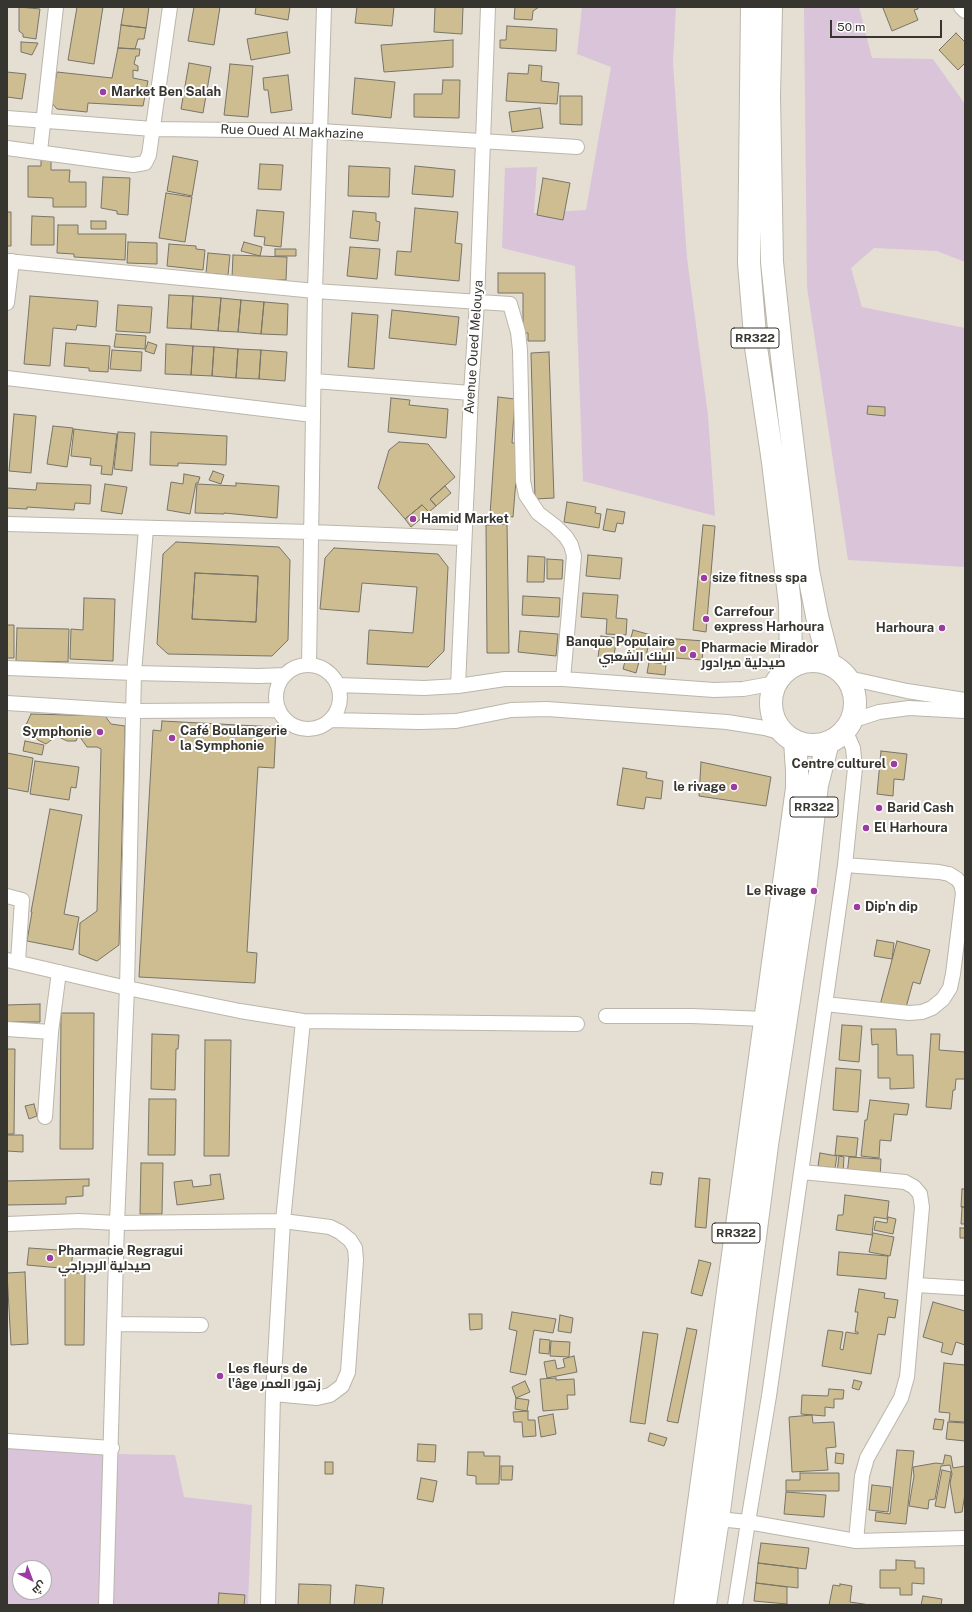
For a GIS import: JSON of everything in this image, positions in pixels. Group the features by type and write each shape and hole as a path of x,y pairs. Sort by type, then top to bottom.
{"main road":[{"name":"RR322","path":"752,7 749,263 756,347 773,462 790,604 791,666"},
{"name":"RR322","path":"771,7 769,97 772,262 808,570 817,616 829,663"},
{"name":"RR322","path":"685,1605 797,788 797,756 789,737 776,724 771,709 772,693 782,674 791,666 803,661 816,660 829,663 840,669 848,678 856,699 855,710 842,731 817,785 804,900 767,1145 718,1519 705,1605"},
{"path":"789,737 806,744 817,745 842,731"}],"street":[{"path":"40,151 56,7"},
{"path":"7,148 40,151 132,165 145,163 149,155 170,7"},
{"path":"309,665 315,291 324,7"},
{"name":"Avenue Oued Melouya","path":"458,686 463,538 477,302 488,7"},
{"path":"961,7 965,11"},
{"name":"Rue Oued Al Makhazine","path":"7,118 153,128 320,131 577,147"},
{"path":"7,303 10,261 315,291 510,304 518,332 520,350 523,481 526,495 538,513 566,537 571,545 574,556 564,679"},
{"path":"7,378 313,415"},
{"path":"314,381 471,393"},
{"path":"7,524 146,529 312,532 463,538"},
{"path":"106,1605 112,1448 117,1223 127,988 134,673 146,529"},
{"path":"331,720 337,711 340,701 338,685 336,680 329,672 319,667 309,665 296,668 285,675 278,686 277,698 279,710 289,722 303,728 317,727 331,720 419,722 456,721 511,710 547,709 727,722 765,728 789,737"},
{"path":"7,668 134,673 259,676 285,675"},
{"path":"848,678 907,691 965,700"},
{"path":"338,685 424,688 458,686 504,679 564,679 714,690 743,689 776,683"},
{"path":"7,703 133,711 279,710"},
{"path":"735,1605 769,1396 845,865 855,768 853,748 842,731 879,712 909,708 965,711"},
{"path":"825,1004 922,1012 932,1008 943,999 950,988 953,974 963,893 961,884 957,879 950,874 939,872 845,865"},
{"path":"7,896 22,900 13,961 127,988 240,1011 303,1020 577,1024"},
{"path":"45,1117 51,1032 59,972"},
{"path":"606,1016 692,1016 765,1019"},
{"path":"268,1605 273,1394 283,1221 303,1020"},
{"path":"7,1029 51,1032"},
{"path":"802,1172 904,1182 914,1187 920,1194 922,1207 907,1377 901,1398 867,1458 862,1476 856,1541"},
{"path":"7,1224 79,1221 117,1223 283,1221 330,1227 340,1232 350,1240 355,1248 356,1260 348,1372 342,1386 330,1395 317,1398 273,1394"},
{"path":"916,1285 965,1288"},
{"path":"115,1324 201,1325"},
{"path":"7,1441 112,1448"},
{"path":"718,1519 748,1522 856,1541 965,1538"}],"shaded area":[{"path":"582,7 676,7 673,63 687,258 708,415 715,516 583,481 575,266 502,248 505,168 537,167 534,213 586,210 611,67 577,54"},
{"path":"804,7 859,7 872,58 933,59 965,104 965,262 937,251 874,248 851,268 862,307 965,328 965,567 848,560 807,287"},
{"path":"7,1447 115,1454 175,1455 184,1497 252,1505 248,1605 7,1605"}],"building":[{"path":"19,7 40,9 36,39 23,37 23,34 19,31"},
{"path":"77,7 103,7 94,64 68,60"},
{"path":"124,7 149,7 146,28 121,25"},
{"path":"194,7 220,7 214,45 188,41"},
{"path":"256,7 290,7 288,20 255,14"},
{"path":"357,7 394,7 392,26 355,23"},
{"path":"435,7 463,7 462,34 434,32"},
{"path":"515,7 539,7 533,11 532,20 514,19"},
{"path":"918,7 918,9 914,10 918,20 892,31 883,8"},
{"path":"121,25 146,28 144,39 138,39 135,49 118,48"},
{"path":"507,26 557,29 556,51 500,48 500,40 506,40"},
{"path":"287,32 290,53 251,60 247,39"},
{"path":"956,33 965,42 965,63 958,70 939,50"},
{"path":"453,40 453,67 384,72 381,45"},
{"path":"21,42 38,43 32,55 21,52"},
{"path":"118,48 140,49 139,56 136,56 134,64 138,66 138,71 133,70 133,78 148,81 143,106 88,103 87,112 57,109 51,102 57,72 112,78"},
{"path":"189,63 211,67 203,113 181,109"},
{"path":"230,64 253,66 248,117 224,115"},
{"path":"529,65 542,66 541,81 559,83 557,104 506,101 508,73 528,74"},
{"path":"7,72 26,74 22,99 7,97"},
{"path":"288,75 292,110 271,113 268,90 264,90 263,78"},
{"path":"355,78 395,82 391,118 352,114"},
{"path":"443,80 460,80 459,118 414,117 414,94 442,94"},
{"path":"560,96 582,96 582,125 560,124"},
{"path":"540,108 543,128 512,132 509,112"},
{"path":"173,156 198,161 192,196 167,191"},
{"path":"41,157 51,157 51,170 70,170 69,182 86,182 86,207 53,207 53,198 28,197 28,166 41,166"},
{"path":"260,164 283,165 281,190 258,189"},
{"path":"349,166 390,168 389,197 348,196"},
{"path":"415,166 455,170 453,197 412,194"},
{"path":"103,177 130,178 128,215 117,214 117,211 101,208"},
{"path":"543,178 570,183 563,220 537,215"},
{"path":"166,193 192,197 185,242 159,238"},
{"path":"415,208 458,212 455,243 462,244 459,281 395,275 397,251 411,252"},
{"path":"257,210 284,212 281,247 264,245 265,237 254,236"},
{"path":"353,211 376,213 376,221 380,222 378,241 350,238"},
{"path":"7,212 11,212 11,246 7,246"},
{"path":"32,216 54,217 54,245 31,245"},
{"path":"91,221 106,221 106,229 91,229"},
{"path":"58,225 78,225 78,234 126,234 125,260 74,257 74,254 57,253"},
{"path":"128,242 157,243 157,264 127,263"},
{"path":"244,242 262,247 260,256 241,251"},
{"path":"169,244 196,246 196,249 205,250 203,270 167,266"},
{"path":"350,247 380,249 377,279 347,276"},
{"path":"275,249 296,249 296,256 275,256"},
{"path":"208,253 230,255 228,275 206,273"},
{"path":"233,255 287,257 286,280 232,278"},
{"path":"498,273 545,273 545,341 528,341 528,333 523,333 523,293 498,293"},
{"path":"169,295 193,296 191,329 167,328"},
{"path":"30,296 98,301 96,327 77,325 76,330 53,328 50,366 24,364"},
{"path":"193,296 221,298 218,331 191,329"},
{"path":"221,298 241,300 238,332 218,331"},
{"path":"241,300 264,302 261,334 238,332"},
{"path":"264,302 288,304 287,335 261,334"},
{"path":"118,305 152,307 150,333 116,331"},
{"path":"392,310 459,317 456,345 389,338"},
{"path":"352,313 378,315 374,369 348,367"},
{"path":"116,334 146,336 145,349 114,347"},
{"path":"148,342 157,345 154,354 145,351"},
{"path":"66,343 110,346 108,372 89,371 89,368 64,366"},
{"path":"166,344 193,346 191,375 165,374"},
{"path":"193,346 214,347 212,376 191,375"},
{"path":"214,347 238,349 236,378 212,376"},
{"path":"238,349 261,350 259,379 236,378"},
{"path":"112,350 142,352 141,371 110,369"},
{"path":"261,350 287,352 285,381 259,379"},
{"path":"549,352 554,498 535,499 531,353"},
{"path":"498,397 515,399 512,443 519,443 513,517 490,515"},
{"path":"391,398 410,400 409,405 448,409 446,438 388,432"},
{"path":"868,406 885,407 885,416 867,414"},
{"path":"14,414 36,416 31,473 9,471"},
{"path":"53,426 73,428 67,467 47,464"},
{"path":"74,429 117,434 112,475 101,474 102,466 90,465 91,458 71,456"},
{"path":"118,432 135,433 132,471 114,469"},
{"path":"151,432 227,436 226,465 178,463 178,466 150,465"},
{"path":"399,442 428,444 455,477 430,499 436,506 429,512 422,505 405,519 378,488 389,450"},
{"path":"213,471 224,475 221,484 209,480"},
{"path":"184,474 200,477 198,483 196,483 190,514 167,510 171,482 183,484"},
{"path":"37,483 91,485 90,504 75,503 74,510 27,507 27,509 7,508 7,488 36,490"},
{"path":"236,483 279,486 277,518 224,513 195,513 197,484 236,486"},
{"path":"105,484 127,487 122,514 101,511"},
{"path":"445,486 451,493 436,506 430,499"},
{"path":"567,502 596,507 595,513 601,514 599,528 564,522"},
{"path":"422,505 429,512 411,527 405,519"},
{"path":"607,509 625,512 623,524 617,523 615,532 603,530"},
{"path":"507,524 509,653 487,653 486,525"},
{"name":"size fitness spa","path":"703,525 715,526 706,632 693,630"},
{"path":"176,542 279,547 290,560 288,640 272,656 168,654 157,644 163,554","holes":["195,573 258,576 256,622 192,619"]},
{"path":"334,548 438,554 448,567 444,651 428,667 367,664 369,630 413,633 417,587 362,583 359,612 320,609 325,558"},
{"path":"588,555 622,558 620,579 586,576"},
{"path":"528,556 545,557 544,582 527,582"},
{"path":"547,559 563,560 562,579 547,579"},
{"path":"195,573 258,576 256,622 192,619"},
{"path":"583,593 618,595 616,618 627,619 626,635 606,634 607,619 581,617"},
{"path":"523,596 560,598 559,617 522,615"},
{"path":"84,598 115,599 113,661 70,659 71,629 83,630"},
{"path":"7,625 14,625 14,658 7,658"},
{"path":"17,628 69,629 68,662 16,661"},
{"path":"633,630 651,635 645,660 640,658 636,673 623,669"},
{"path":"520,631 558,634 556,656 518,652"},
{"path":"601,636 617,638 613,660 598,657"},
{"name":"Banque Populaire البنك الشعبي","path":"663,638 704,641 702,660 662,657"},
{"path":"649,662 666,664 665,675 647,673"},
{"path":"31,714 105,716 111,724 125,726 119,945 97,961 79,954 80,923 97,911 101,749 97,747 87,747 80,737 80,732 76,741 67,741 59,737 59,734 46,744 38,740 26,725"},
{"path":"162,721 276,727 274,768 258,767 247,952 257,953 255,983 139,977 153,730 161,731"},
{"path":"25,741 44,745 42,755 23,751"},
{"path":"881,751 907,754 904,780 894,779 893,796 877,794"},
{"path":"7,753 33,758 28,792 7,788"},
{"path":"35,761 79,767 76,788 71,787 69,800 30,794"},
{"name":"le rivage","path":"701,762 771,777 766,806 699,796"},
{"path":"623,768 647,772 646,778 663,781 661,799 646,797 644,809 617,805"},
{"path":"50,809 82,815 64,914 79,917 73,950 27,941"},
{"path":"877,940 894,943 892,959 874,956"},
{"path":"897,941 930,950 920,984 913,982 905,1011 880,1005"},
{"path":"40,1004 40,1022 7,1022 7,1005"},
{"path":"61,1013 94,1013 93,1149 60,1149"},
{"path":"842,1025 862,1026 859,1062 839,1060"},
{"path":"871,1029 896,1029 897,1055 913,1055 914,1088 890,1089 890,1078 878,1078 878,1044 872,1045"},
{"path":"152,1034 179,1035 178,1049 176,1049 175,1090 151,1089"},
{"path":"931,1034 940,1034 939,1050 965,1052 965,1079 956,1079 951,1109 926,1107"},
{"path":"205,1040 231,1040 229,1156 204,1156"},
{"path":"7,1049 15,1049 14,1134 7,1134"},
{"path":"836,1068 861,1070 858,1112 833,1110"},
{"path":"149,1099 176,1099 175,1155 148,1155"},
{"path":"870,1100 909,1104 907,1115 894,1114 891,1141 880,1140 879,1158 861,1156 865,1120 867,1120"},
{"path":"34,1104 37,1116 29,1119 25,1106"},
{"path":"7,1135 23,1135 23,1152 7,1151"},
{"path":"837,1136 858,1138 856,1157 835,1155"},
{"path":"820,1153 837,1156 835,1168 818,1166"},
{"path":"839,1156 844,1157 843,1173 837,1172"},
{"path":"849,1157 881,1159 880,1178 847,1175"},
{"path":"141,1163 163,1163 162,1214 140,1214"},
{"path":"652,1172 663,1173 661,1185 650,1184"},
{"path":"220,1174 224,1199 177,1205 174,1182 192,1180 193,1187 211,1185 210,1175"},
{"path":"699,1178 710,1179 706,1228 695,1227"},
{"path":"89,1179 89,1186 83,1186 83,1196 66,1197 66,1204 7,1205 7,1181"},
{"path":"962,1189 965,1189 965,1207 961,1207"},
{"path":"845,1195 889,1201 887,1219 874,1217 872,1235 836,1230 838,1215 843,1215"},
{"path":"962,1207 965,1207 965,1224 961,1224"},
{"path":"888,1217 896,1219 893,1234 874,1230 876,1221 887,1223"},
{"path":"960,1228 965,1228 965,1238 960,1238"},
{"path":"873,1233 894,1237 890,1256 869,1252"},
{"name":"Pharmacie Regragui صيدلية الرجراجي","path":"29,1248 73,1251 71,1269 27,1265"},
{"path":"839,1252 888,1256 886,1279 837,1275"},
{"path":"699,1260 711,1263 702,1296 691,1293"},
{"path":"25,1272 28,1344 11,1345 7,1273"},
{"path":"65,1273 85,1273 84,1345 65,1345"},
{"path":"859,1289 885,1293 884,1298 898,1300 895,1318 888,1317 885,1335 878,1334 871,1374 822,1366 828,1330 843,1332 840,1349 843,1350 846,1332 858,1334 858,1332 855,1332 858,1312 855,1312"},
{"path":"933,1302 965,1311 965,1345 956,1342 952,1355 941,1352 943,1343 923,1337"},
{"path":"512,1312 556,1319 553,1333 534,1330 526,1375 510,1372 517,1331 509,1329"},
{"path":"469,1314 482,1314 482,1329 470,1330"},
{"path":"560,1315 573,1318 571,1333 558,1331"},
{"path":"687,1328 697,1330 678,1423 667,1421"},
{"path":"643,1332 658,1334 645,1424 630,1422"},
{"path":"540,1339 550,1340 549,1354 539,1353"},
{"path":"551,1341 570,1342 569,1357 550,1356"},
{"path":"574,1356 577,1372 547,1378 544,1362 555,1360 557,1369 565,1367 563,1359"},
{"path":"944,1363 965,1365 965,1422 949,1421 950,1413 939,1412"},
{"path":"556,1378 556,1380 574,1379 575,1395 567,1395 568,1409 543,1411 540,1379"},
{"path":"854,1380 862,1382 859,1390 852,1388"},
{"path":"525,1381 530,1392 516,1398 512,1387"},
{"path":"829,1389 844,1390 843,1399 834,1399 834,1408 825,1407 825,1416 801,1414 802,1395 828,1396"},
{"path":"516,1398 529,1400 527,1411 515,1409"},
{"path":"528,1411 528,1420 535,1420 536,1436 523,1437 522,1422 514,1422 513,1412"},
{"path":"553,1414 556,1434 541,1437 538,1417"},
{"path":"812,1415 813,1423 834,1422 836,1447 826,1448 828,1470 792,1472 789,1417"},
{"path":"935,1419 944,1420 942,1430 933,1429"},
{"path":"948,1422 965,1423 965,1441 946,1439"},
{"path":"650,1433 667,1438 664,1446 648,1441"},
{"path":"418,1444 436,1445 435,1462 417,1461"},
{"path":"897,1450 914,1451 906,1524 875,1521 876,1512 890,1514"},
{"path":"468,1452 484,1452 484,1456 500,1456 499,1484 476,1484 476,1476 467,1475"},
{"path":"836,1453 844,1454 843,1464 835,1463"},
{"path":"945,1455 951,1456 953,1468 965,1466 965,1494 962,1512 955,1513 950,1483 952,1474 950,1465 941,1466 935,1499 929,1500 928,1509 909,1506 914,1476 913,1467 936,1463 943,1464"},
{"path":"325,1462 333,1462 333,1474 325,1474"},
{"path":"501,1466 513,1466 512,1480 501,1480"},
{"path":"942,1470 951,1472 945,1508 935,1506"},
{"path":"800,1473 839,1473 839,1491 786,1491 786,1480 800,1480"},
{"path":"421,1478 437,1481 433,1502 417,1499"},
{"path":"872,1485 891,1487 888,1512 869,1510"},
{"path":"786,1492 826,1495 824,1517 784,1514"},
{"path":"761,1543 809,1548 806,1569 758,1563"},
{"path":"896,1560 915,1561 915,1568 924,1568 924,1584 912,1583 912,1595 900,1595 900,1588 880,1588 880,1570 896,1570"},
{"path":"758,1563 798,1568 798,1588 756,1583"},
{"path":"756,1583 787,1587 787,1604 754,1601"},
{"path":"299,1584 331,1585 330,1605 298,1605"},
{"path":"840,1584 852,1586 850,1602 870,1605 829,1605 833,1585 840,1586"},
{"path":"356,1585 384,1588 382,1605 354,1605"},
{"path":"219,1593 245,1595 244,1605 218,1605"},
{"path":"923,1596 942,1599 941,1605 921,1605"}],"place":[{"name":"Market Ben Salah","path":"103,92"},
{"name":"Hamid Market","path":"413,519"},
{"name":"size fitness spa","path":"704,578"},
{"name":"Carrefour express Harhoura","path":"706,619"},
{"name":"Harhoura","path":"942,628"},
{"name":"Banque Populaire البنك الشعبي","path":"683,649"},
{"name":"Pharmacie Mirador صيدلية ميرادور","path":"693,655"},
{"name":"Symphonie","path":"100,732"},
{"name":"Café Boulangerie la Symphonie","path":"172,738"},
{"name":"Centre culturel","path":"894,764"},
{"name":"le rivage","path":"734,787"},
{"name":"Barid Cash","path":"879,808"},
{"name":"El Harhoura","path":"866,828"},
{"name":"Le Rivage","path":"814,891"},
{"name":"Dip'n dip","path":"857,907"},
{"name":"Pharmacie Regragui صيدلية الرجراجي","path":"50,1258"},
{"name":"Les fleurs de l'âge زهور العمر","path":"220,1376"}]}
